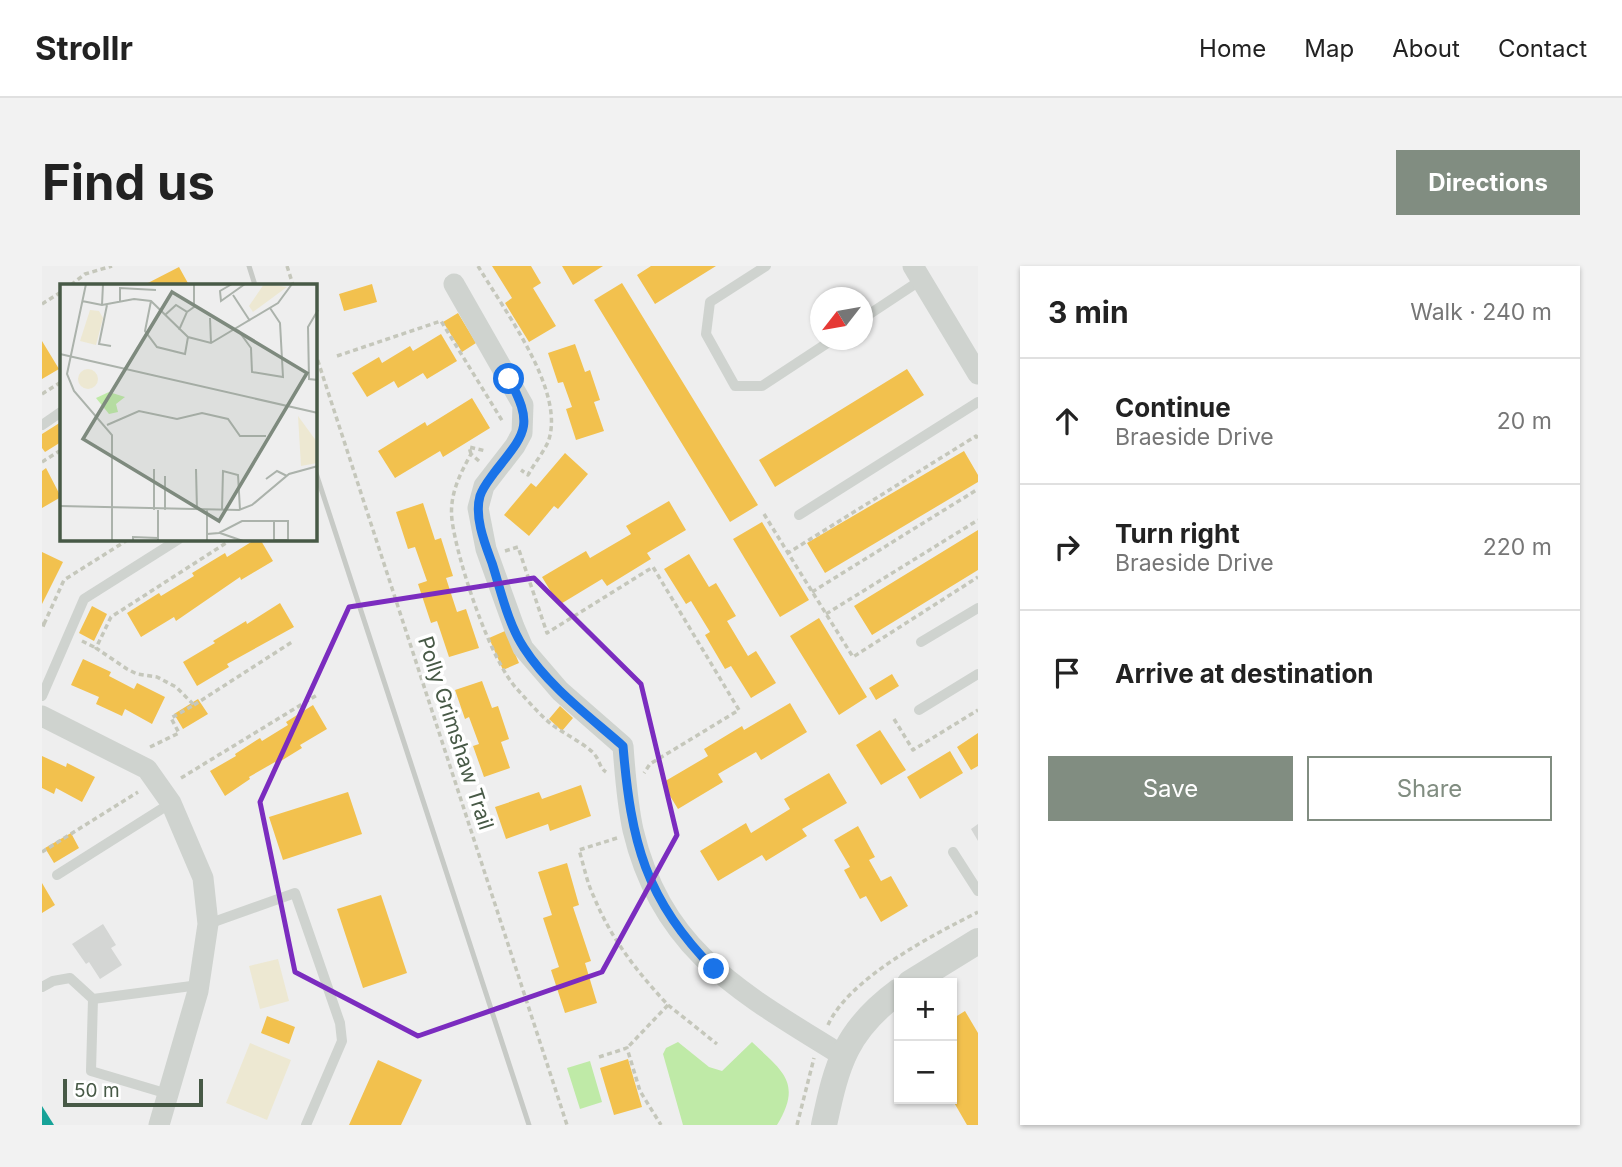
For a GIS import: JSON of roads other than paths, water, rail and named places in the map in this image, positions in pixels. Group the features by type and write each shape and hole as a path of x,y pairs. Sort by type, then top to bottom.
{"street":[{"path":"917,273 971,345 978,374"},
{"path":"454,284 523,405 522,433 484,486 478,508 486,549 523,648 560,691 623,746 627,800 642,861 654,890 691,946 714,969 746,993 843,1055"},
{"path":"42,716 146,769 171,803 203,878 208,923 199,985 159,1125"},
{"path":"917,978 978,941"},
{"path":"824,1125 834,1078 853,1034 876,1007 894,994"}],"lane":[{"path":"766,266 710,302 706,334 735,386 762,386 817,350"},
{"path":"873,310 917,273"},
{"path":"799,515 978,402"},
{"path":"42,425 60,413"},
{"path":"42,696 85,599 177,541"},
{"path":"921,642 978,608"},
{"path":"919,710 978,674"},
{"path":"57,875 171,803"},
{"path":"953,852 978,891"},
{"path":"208,923 295,892 340,1023 342,1041 306,1125"},
{"path":"42,988 53,981 70,978 93,999 91,1071 168,1094"},
{"path":"93,999 199,985"}],"railway":[{"path":"249,266 255,284"},
{"path":"317,476 529,1125"}]}
